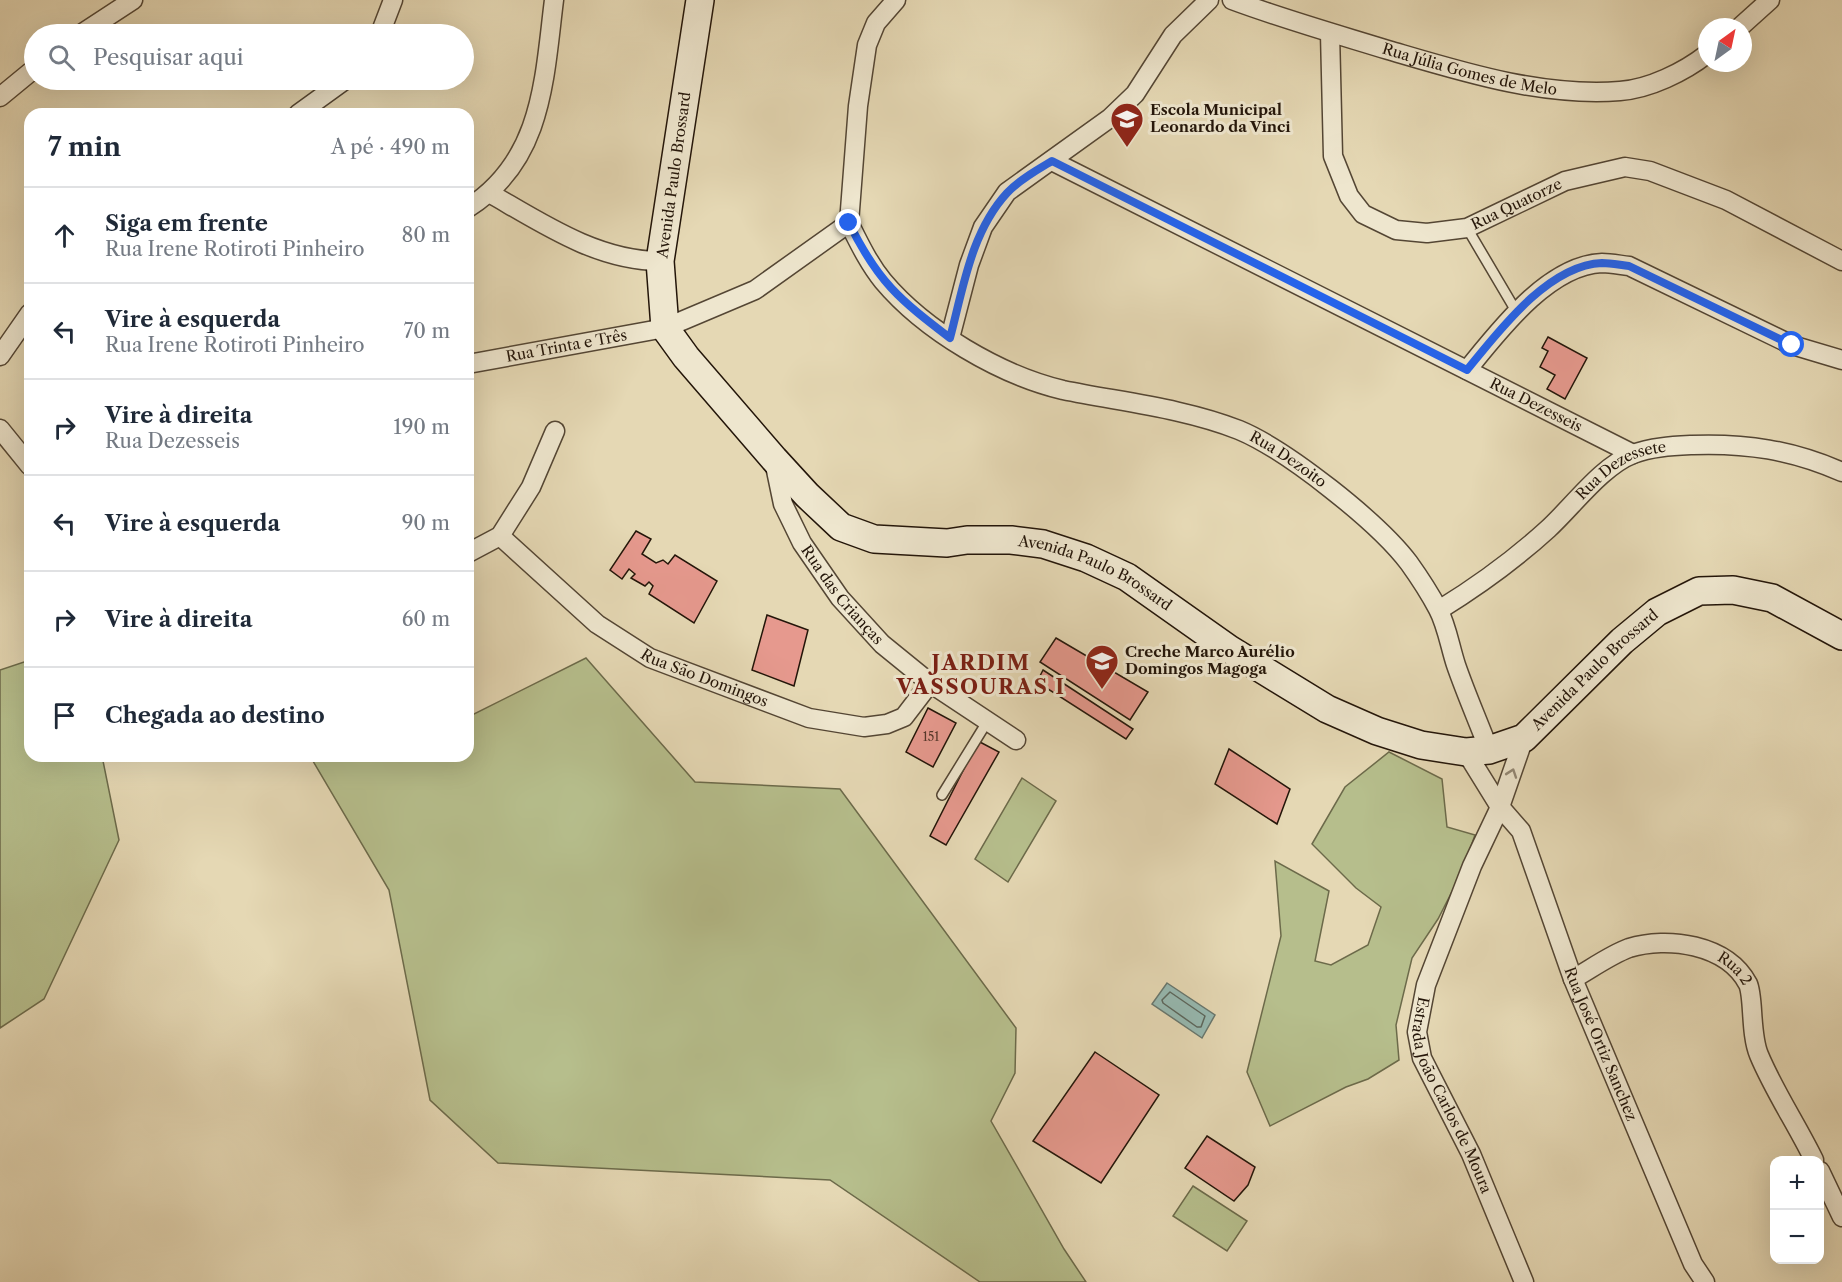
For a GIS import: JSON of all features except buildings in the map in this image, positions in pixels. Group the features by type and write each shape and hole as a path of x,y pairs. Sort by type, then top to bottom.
{"main road":[{"name":"Avenida Paulo Brossard","path":"700,0 660,261 665,328 686,357 774,459 807,495 842,527 874,539 946,543 967,540 1011,540 1043,544 1086,558 1127,577 1229,649 1327,708 1377,731 1421,745 1477,751 1524,738 1623,641 1657,612 1699,591 1733,590 1772,598 1842,636"}],"street":[{"path":"96,24 133,0"},
{"path":"384,24 393,0"},
{"path":"474,204 491,194 510,171 531,130 544,77 554,0"},
{"path":"849,223 858,106 867,45 876,23 896,0"},
{"path":"950,338 969,265 983,227 1007,192 1110,118 1135,94 1173,35 1209,0"},
{"name":"Rua Júlia Gomes de Melo","path":"1232,0 1260,5 1330,33 1508,83 1583,93 1623,91 1657,82 1698,61"},
{"path":"1750,18 1770,0"},
{"name":"Rua Quatorze","path":"1330,33 1334,156 1349,196 1363,214 1396,230 1427,233 1467,228 1565,181 1625,167 1650,171 1726,200 1842,261"},
{"path":"0,97 24,77"},
{"path":"306,108 331,90"},
{"name":"Rua Dezesseis","path":"1052,161 1633,454"},
{"path":"491,194 585,244 637,261 660,261"},
{"name":"Rua Trinta e Três","path":"474,363 665,328 755,290 849,223"},
{"name":"Rua Dezoito","path":"849,223 883,281 903,302 981,359 1016,375 1063,390 1101,395 1239,430 1286,456 1384,536 1409,563 1439,610 1456,666 1477,751"},
{"path":"1467,370 1515,311 1545,288 1573,271 1600,263 1629,266 1792,345 1842,360"},
{"path":"0,357 24,322"},
{"path":"0,429 24,459"},
{"path":"474,550 500,536 531,487 555,431"},
{"name":"Rua Dezessete","path":"1439,610 1484,583 1548,529 1613,466 1633,454 1671,446 1734,444 1771,448 1809,457 1842,472"},
{"name":"Rua das Crianças","path":"774,459 783,504 802,543 840,598 882,644 930,683 1016,740"},
{"name":"Rua São Domingos","path":"500,536 597,624 650,658 809,718 864,726 887,724 904,717 930,683"},
{"name":"Estrada João Carlos de Moura","path":"1524,738 1500,807 1472,867 1426,985 1417,1032 1422,1058 1471,1154 1524,1282"},
{"name":"Rua José Ortiz Sanchez","path":"1477,751 1500,807 1521,831 1573,979 1693,1264 1705,1282"},
{"name":"Rua 2","path":"1573,979 1628,948 1653,943 1681,943 1716,955 1737,969 1749,985 1752,1034 1759,1056 1811,1156"},
{"path":"1824,1179 1842,1217"}],"lane":[{"path":"1467,228 1515,311"},
{"path":"942,795 987,722"}],"green space":[{"path":"586,658 695,782 840,789 1016,1028 1015,1073 991,1121 1064,1249 1086,1282 980,1282 830,1180 498,1163 430,1100 389,890 314,762 474,762 474,714"},
{"path":"24,662 24,762 103,762 119,840 44,999 0,1028 0,670"},
{"path":"1389,752 1442,779 1447,827 1475,835 1461,874 1438,919 1412,958 1396,1025 1399,1060 1368,1079 1346,1087 1270,1126 1247,1072 1281,936 1275,861 1329,891 1315,961 1331,965 1368,945 1381,907 1356,888 1312,844 1345,787"},
{"path":"1022,778 1056,801 1008,882 975,859"},
{"path":"1193,1186 1247,1221 1227,1251 1173,1216"}],"water":[{"path":"1167,983 1215,1015 1202,1038 1152,1004"}],"place":[{"name":"Escola Municipal Leonardo da Vinci","path":"1127,148"},
{"name":"Creche Marco Aurélio Domingos Magoga","path":"1102,690"}],"district":[{"name":"JARDIM VASSOURAS I","path":"981,675"}],"route":[{"path":"849,223 864,254 883,281 903,302 950,338 969,265 983,227 1007,192 1052,161 1467,370 1515,311 1545,288 1573,271 1600,263 1629,266 1732,318 1792,345"}]}
